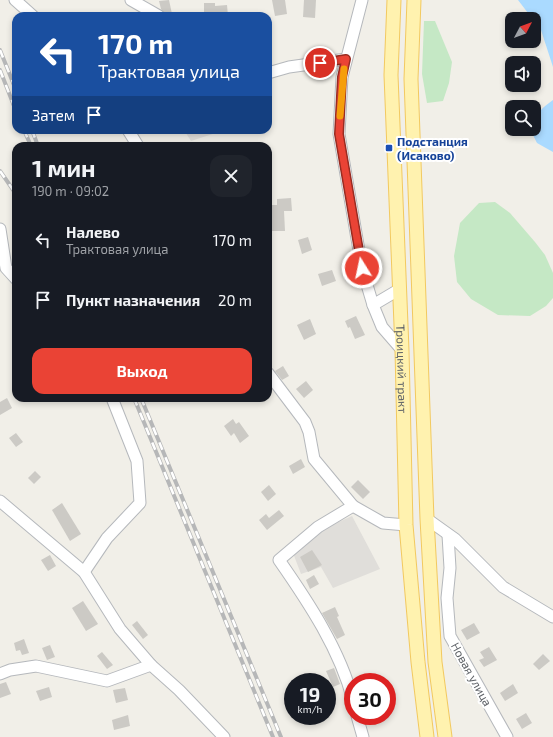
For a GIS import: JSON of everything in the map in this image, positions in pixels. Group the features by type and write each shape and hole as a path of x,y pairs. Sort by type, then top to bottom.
{"main road":[{"name":"Троицкий тракт","path":"394,0 391,75 400,289 406,525 418,662 427,737"},
{"name":"Троицкий тракт","path":"414,0 411,79 427,519 435,662 445,737"}],"street":[{"path":"15,0 28,12"},
{"path":"131,0 152,12"},
{"path":"362,0 342,77 339,134 362,268 373,305 382,327 402,350"},
{"path":"272,71 288,67 346,59"},
{"path":"0,228 6,268 12,275"},
{"path":"373,305 400,289"},
{"path":"272,378 305,422 309,432 314,459 353,506 383,523 406,525"},
{"path":"84,572 107,538 140,503 137,461 114,402"},
{"path":"0,501 84,572 120,629 151,665 180,690 224,737"},
{"path":"345,673 306,600 279,560 318,527 353,506"},
{"path":"427,519 455,539 503,587 553,617"},
{"name":"Новая улица","path":"448,535 450,568 447,598 450,636 507,737"},
{"path":"0,674 10,670 36,666 107,682 151,665"},
{"path":"360,725 363,737"}],"shaded area":[{"path":"187,134 213,134 191,141"},
{"path":"352,516 380,569 333,588 321,567 301,574 293,553 323,529"}],"green space":[{"path":"424,21 435,21 452,62 449,83 443,101 427,103 422,74"},
{"path":"495,202 510,213 535,242 545,255 553,273 553,298 546,306 530,316 498,315 471,299 457,282 454,256 460,223 479,203"}],"water":[{"path":"518,0 553,0 553,67 541,30 541,12 527,12"},
{"path":"553,100 553,152 537,143 534,136 541,136 541,110"}],"building":[{"path":"169,0 172,12 163,12 159,1"},
{"path":"272,0 285,0 287,14 275,16"},
{"path":"304,0 316,0 315,18 303,17"},
{"path":"204,3 215,3 215,6 227,5 228,12 204,12"},
{"path":"291,198 292,211 284,211 285,231 272,231 272,205 277,205 277,199"},
{"path":"308,237 312,250 302,254 298,240"},
{"path":"332,270 336,281 322,286 318,274"},
{"path":"356,316 365,335 355,339 350,327 348,328 345,321"},
{"path":"310,319 316,334 304,340 297,325"},
{"path":"283,366 289,376 282,380 275,371"},
{"path":"306,381 313,390 304,398 296,389"},
{"path":"7,398 12,408 0,415 0,402"},
{"path":"233,419 236,424 239,422 249,436 240,443 234,433 231,436 224,426"},
{"path":"16,433 23,442 16,447 9,438"},
{"path":"301,459 305,467 293,474 289,466"},
{"path":"35,471 41,477 34,484 28,478"},
{"path":"358,480 370,492 363,499 351,487"},
{"path":"269,485 276,494 268,501 261,492"},
{"path":"62,503 81,534 70,541 52,510"},
{"path":"279,510 284,516 267,530 259,520 266,514 269,518"},
{"path":"312,550 322,565 308,572 300,557"},
{"path":"50,555 56,566 48,571 41,560"},
{"path":"314,575 319,584 310,589 306,580"},
{"path":"83,601 98,624 86,631 72,608"},
{"path":"335,607 339,616 337,617 345,635 337,639 322,613"},
{"path":"137,621 148,635 143,639 132,625"},
{"path":"474,623 480,633 467,640 461,630"},
{"path":"24,639 29,653 22,655 20,650 16,651 14,643"},
{"path":"50,645 55,657 47,660 42,648"},
{"path":"489,647 497,660 484,667 479,660 484,658 480,652"},
{"path":"102,652 113,665 107,669 97,656"},
{"path":"543,654 550,661 539,670 533,664"},
{"path":"334,668 336,673 327,673 326,671"},
{"path":"336,673 340,684 336,686"},
{"path":"6,682 11,694 0,698 0,684"},
{"path":"513,684 518,693 505,701 500,693"},
{"path":"49,687 52,697 40,701 36,691"},
{"path":"125,688 128,700 116,703 113,690"},
{"path":"526,713 532,723 522,729 516,719"},
{"path":"128,715 130,726 114,730 112,720"}],"railway":[{"path":"0,50 12,80"},
{"path":"0,70 12,101"},
{"path":"26,134 29,142"},
{"path":"34,134 36,142"},
{"path":"0,171 12,188"},
{"path":"136,402 273,737"},
{"path":"143,402 281,737"}],"slow traffic":[{"path":"340,116 342,77 344,69"}],"place":[{"name":"Подстанция (Исаково)","path":"389,148"}],"route":[{"path":"320,63 346,59 342,77 339,134 362,268"}]}
